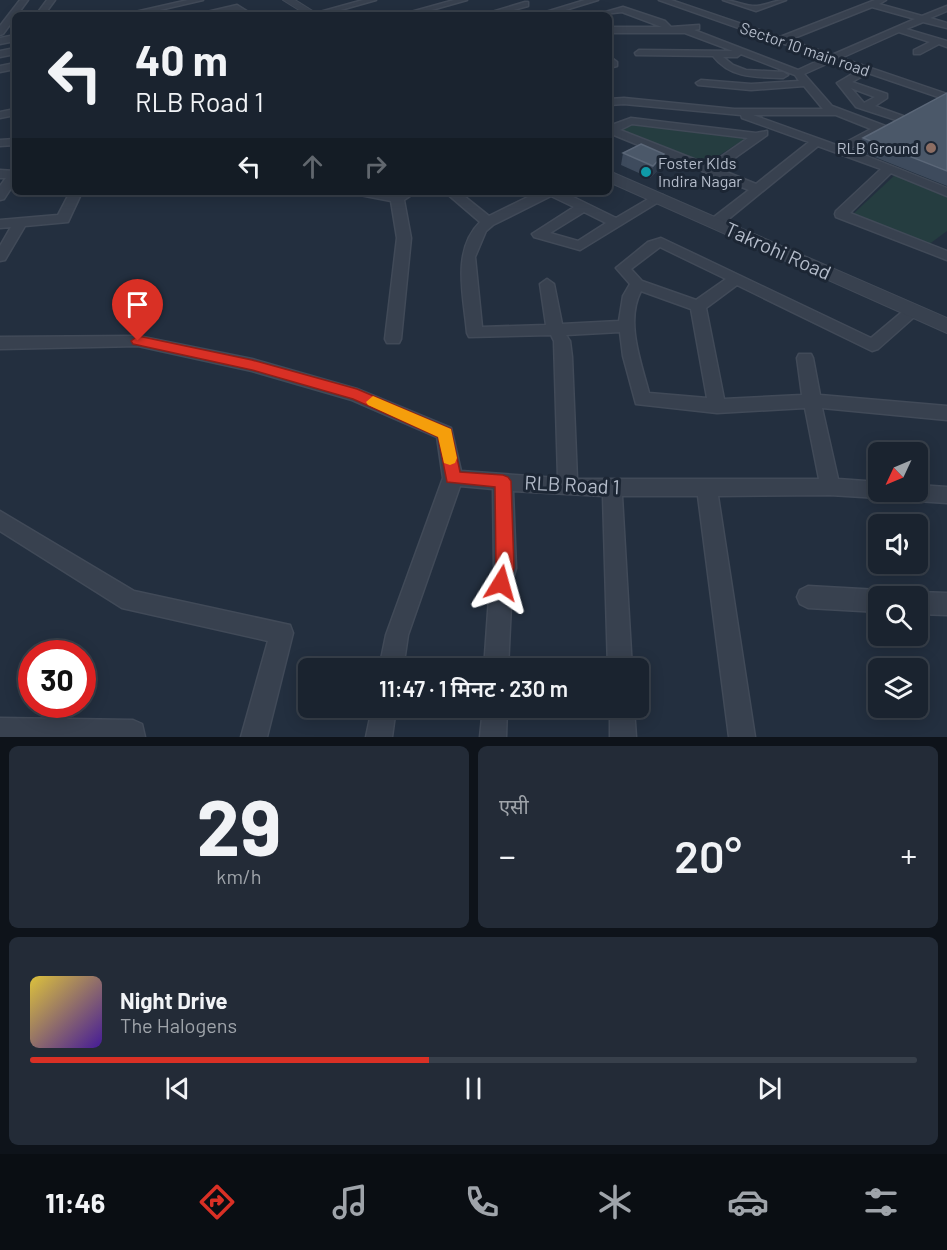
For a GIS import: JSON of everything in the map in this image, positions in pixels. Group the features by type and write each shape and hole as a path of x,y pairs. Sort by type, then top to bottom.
{"street":[{"path":"142,12 199,0"},
{"path":"227,0 244,12"},
{"path":"288,0 308,12"},
{"path":"323,12 356,2 372,0"},
{"path":"415,12 460,0"},
{"path":"515,0 541,12"},
{"path":"560,0 590,12"},
{"path":"552,12 594,0"},
{"name":"Sector 10 main road","path":"665,0 944,96"},
{"path":"727,0 756,9 782,0"},
{"path":"781,40 882,0"},
{"path":"497,12 525,4"},
{"path":"871,4 947,26"},
{"path":"213,12 237,7"},
{"path":"701,83 751,87 802,78 834,59 947,8"},
{"path":"610,12 623,9 662,23 669,30"},
{"path":"1,31 12,16"},
{"path":"612,17 645,17"},
{"path":"612,30 686,30 719,19"},
{"path":"898,29 942,43"},
{"path":"686,30 802,78 828,108 880,129"},
{"path":"689,43 722,44"},
{"path":"917,52 942,43"},
{"path":"639,53 749,55"},
{"path":"716,54 724,66 746,74 802,78"},
{"path":"843,82 866,70"},
{"path":"840,150 904,116 860,105 843,82"},
{"path":"843,82 883,96 867,107"},
{"path":"925,105 944,96"},
{"path":"612,102 734,112 838,112"},
{"path":"734,112 889,168 947,192"},
{"path":"612,128 631,121 758,136"},
{"path":"710,170 774,126"},
{"path":"612,130 757,189"},
{"path":"718,220 816,141"},
{"path":"889,168 841,214 941,254 947,242"},
{"path":"612,169 718,220 947,316"},
{"path":"0,196 12,177"},
{"name":"Takrohi Road","path":"612,177 658,198 718,220 947,326"},
{"path":"0,224 63,219 75,195"},
{"path":"393,339 404,238 404,195"},
{"path":"455,195 488,222"},
{"path":"542,195 488,222 480,230 468,257 475,333 626,326"},
{"path":"559,195 616,223"},
{"path":"583,207 539,234 580,246 658,198"},
{"path":"0,257 21,222"},
{"path":"698,306 637,284 623,268 653,245 661,242 734,280 872,345 913,311"},
{"path":"698,306 734,280"},
{"path":"547,284 555,330 562,341 564,357 568,487"},
{"path":"637,284 633,289 626,326 642,399 717,406 812,402 947,413"},
{"path":"698,306 717,406"},
{"path":"0,344 138,341 252,365 357,394 445,433 453,478 397,635 393,658"},
{"path":"805,358 830,487"},
{"name":"RLB Road 1","path":"453,478 568,487 830,487 868,489"},
{"path":"497,658 501,583 505,568 503,481"},
{"path":"706,487 742,737"},
{"path":"612,488 620,658"},
{"path":"928,494 947,495"},
{"path":"0,520 130,601 282,633 254,737"},
{"path":"808,597 868,600"},
{"path":"928,603 947,604"},
{"path":"379,737 382,718"},
{"path":"493,737 494,718"},
{"path":"622,718 623,737"},
{"path":"0,731 133,733 132,737"}],"green space":[{"path":"635,124 748,137 704,165 620,130"},
{"path":"895,175 947,197 947,231 928,245 852,215"}],"building":[{"path":"947,93 947,171 863,138"},
{"path":"641,144 664,154 653,166 623,153"}],"slow traffic":[{"path":"373,402 445,433 450,458"}],"place":[{"name":"RLB Ground","path":"931,148"},
{"name":"Foster KIds Indira Nagar","path":"646,172"}],"route":[{"path":"138,341 252,365 357,394 445,433 453,478 503,481 505,568 501,583"}]}
